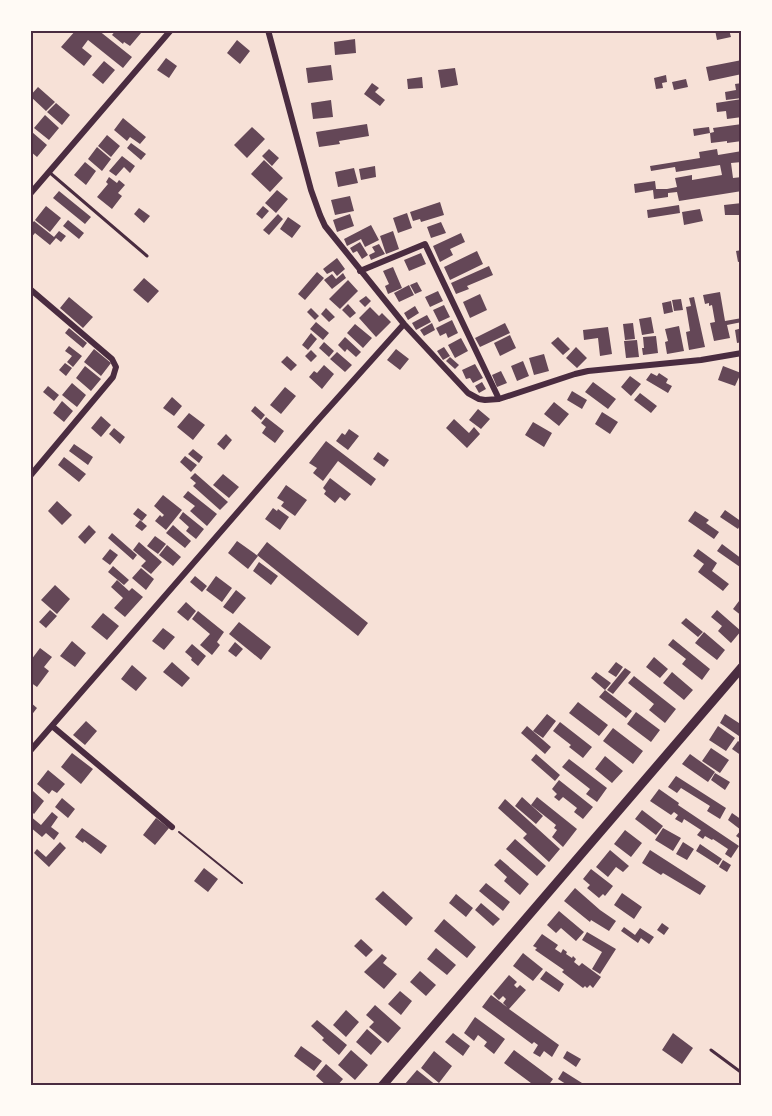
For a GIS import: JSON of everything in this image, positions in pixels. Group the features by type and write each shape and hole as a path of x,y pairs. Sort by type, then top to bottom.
{"main road":[{"path":"382,1086 742,667"}],"street":[{"path":"158,30 165,36"},
{"path":"30,194 171,30"},
{"path":"268,30 311,190 320,215 331,235 404,324 473,397 485,400 499,399 588,371 691,361 742,353"},
{"path":"360,271 425,244 499,399"},
{"path":"30,289 112,359 116,367 113,377 30,476"},
{"path":"30,751 404,324"},
{"path":"52,726 172,827"}],"lane":[{"path":"49,172 147,256"},
{"path":"711,1050 742,1072"}],"path":[{"path":"172,827 242,883"}],"building":[{"path":"76,30 98,30 132,57 123,68 88,40 82,48 92,56 84,66 61,47"},
{"path":"116,30 137,30 141,33 130,46 124,42 123,44 112,35"},
{"path":"715,30 729,30 731,37 717,40"},
{"path":"355,39 356,53 335,55 334,42"},
{"path":"237,40 250,51 240,64 227,53"},
{"path":"166,58 177,66 169,78 157,70"},
{"path":"742,60 742,74 709,81 706,67"},
{"path":"104,61 115,70 103,84 92,75"},
{"path":"331,65 333,80 308,83 306,68"},
{"path":"455,68 458,85 441,88 438,70"},
{"path":"666,75 667,82 662,83 663,88 656,89 654,78"},
{"path":"422,77 423,88 408,89 407,79"},
{"path":"686,79 688,87 674,90 672,82"},
{"path":"372,83 379,88 375,92 385,100 380,106 364,94"},
{"path":"742,83 742,98 726,100 725,92 736,90 735,84"},
{"path":"38,87 55,102 46,111 30,96"},
{"path":"742,99 742,117 727,119 726,111 717,112 716,103"},
{"path":"331,100 333,117 313,119 311,103"},
{"path":"56,103 70,115 62,125 47,112"},
{"path":"45,115 59,128 49,140 34,128"},
{"path":"123,118 146,137 140,144 130,137 127,141 114,130"},
{"path":"367,124 369,136 319,147 316,132"},
{"path":"742,124 742,141 711,143 710,133 714,132 713,128"},
{"path":"252,127 265,139 247,158 234,145"},
{"path":"709,127 710,133 694,136 693,129"},
{"path":"32,132 47,145 37,157 30,151"},
{"path":"107,135 120,146 111,157 98,146"},
{"path":"131,143 146,154 141,160 127,148"},
{"path":"97,147 111,159 102,171 88,159"},
{"path":"269,149 279,158 272,166 262,156"},
{"path":"717,149 718,155 742,151 742,162 731,163 733,178 742,177 742,191 679,201 677,192 668,193 668,197 654,199 653,190 635,193 634,184 655,181 656,189 667,189 677,187 675,178 692,175 692,180 722,175 720,165 676,172 675,167 651,171 650,166 700,158 699,152"},
{"path":"122,156 135,166 130,173 124,167 116,176 109,171"},
{"path":"264,160 283,178 270,192 251,174"},
{"path":"85,162 96,171 86,185 74,175"},
{"path":"375,166 376,177 361,180 359,169"},
{"path":"354,168 358,183 338,187 335,172"},
{"path":"109,177 125,185 118,193 122,196 112,209 97,197 108,184 106,182"},
{"path":"277,190 288,199 276,213 265,203"},
{"path":"59,191 91,217 85,224 53,198"},
{"path":"350,196 354,211 335,215 331,200"},
{"path":"440,202 444,215 421,222 420,219 413,221 410,212"},
{"path":"742,203 742,215 725,215 724,205"},
{"path":"679,205 680,213 648,218 647,210"},
{"path":"46,206 61,218 50,232 35,220"},
{"path":"263,206 269,211 262,219 256,214"},
{"path":"139,208 150,216 144,223 134,214"},
{"path":"700,209 703,221 684,225 682,212"},
{"path":"407,213 412,228 398,233 393,218"},
{"path":"278,214 283,219 269,235 263,230"},
{"path":"350,214 354,226 337,232 333,220"},
{"path":"288,217 301,226 292,238 280,229"},
{"path":"68,220 84,233 79,239 63,226"},
{"path":"34,221 54,237 59,231 66,236 61,242 56,238 50,245 35,233 30,239 30,226"},
{"path":"441,222 446,233 431,238 427,227"},
{"path":"371,225 379,240 365,247 361,239 347,246 344,239"},
{"path":"393,231 399,249 386,254 380,236"},
{"path":"461,233 465,242 450,249 453,255 440,262 433,246"},
{"path":"360,242 368,255 362,259 357,251 353,253 350,248"},
{"path":"379,244 385,254 371,260 369,255 375,252 372,247"},
{"path":"742,250 742,261 738,262 736,251"},
{"path":"477,251 483,264 450,280 444,267"},
{"path":"421,253 426,264 409,271 404,260"},
{"path":"337,258 345,269 337,276 333,271 327,274 323,269"},
{"path":"489,266 493,275 467,286 469,289 456,294 451,283"},
{"path":"393,267 402,288 388,294 385,286 389,284 383,271"},
{"path":"317,272 324,278 305,300 298,294"},
{"path":"343,273 346,278 332,289 324,280 332,274 336,279"},
{"path":"144,278 159,291 148,303 133,290"},
{"path":"348,280 358,291 340,309 329,299"},
{"path":"417,282 422,291 415,294 410,285"},
{"path":"409,285 414,295 399,302 394,293"},
{"path":"438,291 443,301 430,307 425,297"},
{"path":"720,292 725,321 742,318 742,322 727,325 730,338 714,341 710,323 715,322 712,305 705,304 703,295"},
{"path":"480,294 487,310 470,318 463,302"},
{"path":"366,296 371,301 365,307 359,301"},
{"path":"69,297 93,317 83,328 60,308"},
{"path":"694,297 705,347 689,350 686,332 690,331 686,307 691,306 689,298"},
{"path":"681,299 683,310 674,311 672,300"},
{"path":"671,301 673,312 664,314 662,303"},
{"path":"348,304 356,313 350,318 342,310"},
{"path":"444,305 450,317 439,322 433,310"},
{"path":"415,306 419,313 408,320 404,313"},
{"path":"370,307 379,316 382,313 391,322 376,337 359,318"},
{"path":"311,308 319,316 315,320 307,312"},
{"path":"326,308 335,317 329,322 321,314"},
{"path":"427,315 431,322 416,330 412,323"},
{"path":"651,317 654,333 642,335 639,319"},
{"path":"452,320 458,333 448,338 446,333 440,336 436,328"},
{"path":"316,322 329,333 323,340 310,329"},
{"path":"432,323 435,330 424,336 420,330"},
{"path":"505,323 510,333 480,347 475,338"},
{"path":"633,323 635,339 625,340 623,324"},
{"path":"355,324 372,338 363,348 347,333"},
{"path":"679,326 684,351 667,354 665,342 668,341 665,329"},
{"path":"608,327 612,354 600,356 598,338 584,340 583,330"},
{"path":"69,328 87,343 83,348 65,333"},
{"path":"742,328 742,342 737,343 735,330"},
{"path":"311,333 317,339 308,350 302,345"},
{"path":"510,335 516,348 500,356 494,343"},
{"path":"656,336 658,353 643,355 643,337"},
{"path":"345,337 361,352 356,357 347,349 345,352 338,345"},
{"path":"558,337 570,349 563,355 551,343"},
{"path":"461,338 468,351 455,358 448,345"},
{"path":"637,340 639,357 626,358 624,341"},
{"path":"324,342 334,351 329,357 319,348"},
{"path":"69,346 82,356 73,367 67,362 72,356 65,351"},
{"path":"444,347 450,356 443,360 437,351"},
{"path":"576,347 587,358 577,368 566,358"},
{"path":"94,349 111,363 101,376 84,362"},
{"path":"396,349 409,359 400,370 387,360"},
{"path":"311,350 317,356 311,362 305,356"},
{"path":"337,352 352,365 345,372 330,359"},
{"path":"544,354 549,371 534,375 529,358"},
{"path":"287,356 297,365 291,371 281,362"},
{"path":"450,357 459,365 455,369 446,361"},
{"path":"523,361 529,376 517,381 511,366"},
{"path":"65,363 72,368 66,376 59,370"},
{"path":"475,364 483,378 473,383 470,378 466,379 462,370"},
{"path":"324,365 334,374 322,389 309,377 314,371 317,373"},
{"path":"85,366 101,379 91,391 76,378"},
{"path":"723,366 741,373 735,386 718,380"},
{"path":"501,371 507,383 497,387 492,375"},
{"path":"651,373 657,376 659,373 668,379 666,383 672,386 668,393 646,380"},
{"path":"630,376 641,384 631,396 621,387"},
{"path":"482,382 486,389 479,393 475,386"},
{"path":"593,382 616,399 608,409 585,392"},
{"path":"72,383 86,395 77,407 62,395"},
{"path":"48,386 59,395 54,401 43,392"},
{"path":"285,387 296,396 281,414 270,405"},
{"path":"572,391 587,400 582,409 567,400"},
{"path":"640,393 657,406 651,413 634,400"},
{"path":"172,397 182,406 174,416 163,408"},
{"path":"62,401 73,411 64,422 53,413"},
{"path":"554,402 569,414 559,426 544,414"},
{"path":"255,406 265,415 261,420 251,411"},
{"path":"478,409 490,419 481,429 469,420"},
{"path":"602,412 618,422 610,434 595,424"},
{"path":"189,413 205,425 193,440 177,427"},
{"path":"101,416 111,425 101,437 91,428"},
{"path":"266,417 284,431 275,443 262,433 266,427 261,423"},
{"path":"454,419 469,433 474,427 480,434 467,448 446,428"},
{"path":"533,422 552,433 544,447 525,435"},
{"path":"114,428 125,437 120,444 109,434"},
{"path":"349,429 359,436 348,450 336,441 342,433 345,435"},
{"path":"226,434 232,440 224,450 217,444"},
{"path":"326,441 376,479 371,486 338,461 323,481 313,473 317,468 309,463"},
{"path":"74,444 93,457 88,465 69,451"},
{"path":"193,449 203,457 199,463 188,454"},
{"path":"378,452 389,460 384,467 373,459"},
{"path":"185,456 197,465 191,472 180,462"},
{"path":"64,457 86,474 79,482 58,465"},
{"path":"195,473 228,502 220,510 193,486 196,483 190,478"},
{"path":"223,474 239,487 229,498 213,485"},
{"path":"330,478 351,494 345,501 340,497 335,503 324,494 326,491 323,488"},
{"path":"286,485 307,500 295,516 281,506 284,502 277,498"},
{"path":"188,491 217,514 207,526 190,511 195,506 183,497"},
{"path":"163,495 182,510 166,530 155,521 160,515 162,517 164,515 154,506"},
{"path":"57,501 72,515 62,525 48,511"},
{"path":"138,508 147,515 142,521 133,514"},
{"path":"273,508 289,517 280,530 265,519"},
{"path":"725,510 742,522 738,529 720,517"},
{"path":"695,511 709,520 706,523 719,532 714,539 688,521"},
{"path":"183,512 204,529 196,539 186,531 189,527 179,518"},
{"path":"140,520 147,526 142,531 135,526"},
{"path":"89,525 96,532 85,544 78,537"},
{"path":"173,525 191,541 185,548 166,533"},
{"path":"112,533 137,555 133,560 108,538"},
{"path":"155,536 166,544 158,554 147,546"},
{"path":"237,541 258,556 248,569 228,553"},
{"path":"139,542 162,562 151,574 141,566 146,561 133,550"},
{"path":"267,542 368,623 358,636 257,555"},
{"path":"722,544 742,559 740,567 717,551"},
{"path":"167,545 181,557 173,566 159,555"},
{"path":"110,549 118,555 110,565 102,559"},
{"path":"698,549 717,563 712,571 729,584 723,591 698,572 704,564 693,556"},
{"path":"259,562 278,576 271,585 253,571"},
{"path":"113,566 129,580 124,585 108,572"},
{"path":"141,568 154,579 146,590 132,578"},
{"path":"195,576 207,586 202,592 190,582"},
{"path":"216,576 232,588 222,602 206,590"},
{"path":"117,580 129,591 132,588 143,597 125,617 114,608 123,598 111,587"},
{"path":"55,585 70,599 57,614 41,600"},
{"path":"236,590 246,598 233,614 223,607"},
{"path":"742,597 742,616 733,609"},
{"path":"186,602 196,611 188,621 177,612"},
{"path":"50,610 57,616 46,628 39,622"},
{"path":"717,610 741,631 731,643 718,631 722,626 711,617"},
{"path":"198,611 224,632 217,642 220,645 212,655 200,645 210,634 192,619"},
{"path":"103,613 119,626 107,640 91,627"},
{"path":"686,618 703,632 698,637 681,623"},
{"path":"239,622 271,647 261,660 229,634"},
{"path":"163,628 175,637 164,650 152,641"},
{"path":"704,632 725,650 717,660 695,643"},
{"path":"673,639 710,669 702,680 682,664 686,659 668,645"},
{"path":"72,641 86,653 75,667 60,656"},
{"path":"235,642 243,649 236,657 228,651"},
{"path":"192,644 206,656 198,666 185,652"},
{"path":"40,648 52,657 44,667 49,671 37,687 30,682 30,659"},
{"path":"654,657 668,669 660,678 646,667"},
{"path":"172,662 190,678 182,687 163,672"},
{"path":"616,662 623,667 616,677 608,672"},
{"path":"132,665 147,678 136,691 121,679"},
{"path":"625,668 631,672 613,694 607,690"},
{"path":"596,672 611,683 605,690 591,678"},
{"path":"672,672 693,690 684,700 663,683"},
{"path":"634,676 676,709 665,723 649,710 654,704 628,683"},
{"path":"605,690 632,711 626,718 599,697"},
{"path":"30,702 37,708 30,717"},
{"path":"578,702 608,725 599,736 569,713"},
{"path":"636,712 660,730 651,742 627,724"},
{"path":"547,714 556,721 543,738 533,731"},
{"path":"725,714 742,725 742,732 739,736 720,723"},
{"path":"86,721 97,731 85,745 73,735"},
{"path":"560,722 592,747 583,758 553,731"},
{"path":"527,726 551,747 545,754 521,733"},
{"path":"718,726 735,738 726,751 709,740"},
{"path":"613,728 643,751 633,764 603,741"},
{"path":"738,741 742,744 742,756 732,749"},
{"path":"711,748 729,760 720,773 702,761"},
{"path":"72,753 93,769 81,784 61,767"},
{"path":"536,754 560,775 555,781 531,760"},
{"path":"690,754 715,772 708,782 682,764"},
{"path":"605,756 623,771 612,783 595,769"},
{"path":"569,759 607,788 597,802 586,794 590,789 562,767"},
{"path":"48,770 65,784 57,793 52,790 49,794 37,784"},
{"path":"715,773 730,782 725,790 711,780"},
{"path":"676,776 726,808 720,819 707,811 710,806 681,788 677,793 668,787"},
{"path":"559,780 593,807 583,819 574,812 577,808 563,797 559,801 554,797 557,794 552,789"},
{"path":"659,789 679,803 678,805 739,846 731,858 725,854 728,849 713,839 705,836 703,839 697,835 701,830 684,819 682,823 675,819 678,815 674,812 671,815 650,801"},
{"path":"33,791 44,801 34,814 30,810 30,795"},
{"path":"522,797 543,816 536,824 515,806"},
{"path":"537,797 577,829 563,847 552,837 557,830 554,828 556,825 531,805"},
{"path":"62,798 75,809 68,818 55,807"},
{"path":"505,799 560,849 549,862 523,838 527,834 498,808"},
{"path":"642,810 663,826 656,835 635,819"},
{"path":"52,812 58,817 51,827 59,833 54,840 46,833 42,837 30,827 30,816 41,825"},
{"path":"732,813 742,820 742,840 736,836 741,830 728,820"},
{"path":"156,818 169,828 155,845 143,835"},
{"path":"82,828 107,846 101,854 75,837"},
{"path":"663,828 681,838 673,851 655,840"},
{"path":"625,830 642,843 631,857 614,844"},
{"path":"515,839 546,866 537,876 506,849"},
{"path":"60,842 66,848 49,867 34,853 37,849 46,857"},
{"path":"683,842 694,849 687,860 676,854"},
{"path":"700,844 722,859 718,865 696,851"},
{"path":"610,850 629,866 623,872 616,867 608,877 596,867"},
{"path":"650,850 706,886 700,895 642,863"},
{"path":"500,859 529,884 520,895 504,881 507,877 494,865"},
{"path":"723,860 731,865 727,872 719,867"},
{"path":"204,868 218,879 208,892 194,881"},
{"path":"591,869 613,886 605,896 603,894 599,898 587,888 590,885 583,879"},
{"path":"486,883 510,902 503,911 479,891"},
{"path":"575,888 616,921 609,931 591,920 590,922 564,901"},
{"path":"383,891 413,918 406,926 375,899"},
{"path":"622,893 642,907 634,919 614,905"},
{"path":"456,894 473,908 466,917 449,903"},
{"path":"481,903 500,919 493,926 475,910"},
{"path":"559,911 584,932 576,941 561,928 556,933 547,925"},
{"path":"444,919 476,947 467,958 434,931"},
{"path":"662,923 669,928 664,935 657,930"},
{"path":"624,927 635,935 640,928 654,937 649,944 641,938 638,943 621,931"},
{"path":"587,932 616,949 600,974 592,969 602,952 582,940"},
{"path":"542,934 558,945 555,949 561,953 563,949 567,952 566,954 576,959 574,962 579,966 582,963 601,977 593,988 590,985 583,988 562,972 564,970 535,950 537,948 533,946"},
{"path":"361,939 373,950 366,957 354,946"},
{"path":"436,948 456,965 447,975 427,959"},
{"path":"523,953 543,969 533,981 513,966"},
{"path":"382,954 387,958 383,963 397,974 384,989 364,972"},
{"path":"420,971 436,985 426,996 410,982"},
{"path":"546,971 564,984 559,992 540,979"},
{"path":"509,975 517,982 514,985 517,988 520,985 526,990 509,1009 559,1045 552,1057 544,1051 540,1057 533,1053 538,1045 534,1042 532,1044 482,1007 491,995 507,1007 503,1003 506,999 503,996 499,1000 493,994"},
{"path":"400,991 412,1001 401,1015 388,1004"},
{"path":"375,1005 401,1028 388,1043 369,1027 374,1022 366,1015"},
{"path":"346,1010 359,1022 346,1037 333,1025"},
{"path":"475,1017 505,1039 494,1054 484,1046 487,1042 478,1035 474,1041 464,1033"},
{"path":"317,1020 347,1045 339,1055 322,1040 324,1038 311,1026"},
{"path":"367,1029 382,1042 371,1055 356,1042"},
{"path":"453,1033 470,1046 463,1056 445,1042"},
{"path":"673,1033 693,1048 682,1064 662,1050"},
{"path":"301,1046 322,1061 314,1071 294,1056"},
{"path":"351,1050 368,1065 355,1080 338,1065"},
{"path":"514,1050 553,1079 548,1086 535,1086 504,1063"},
{"path":"434,1051 452,1066 439,1083 421,1068"},
{"path":"567,1051 581,1059 576,1067 563,1058"},
{"path":"326,1064 343,1079 337,1086 327,1086 316,1076"},
{"path":"417,1070 437,1086 408,1086 405,1084"},
{"path":"563,1071 582,1083 580,1086 569,1086 558,1079"}]}
